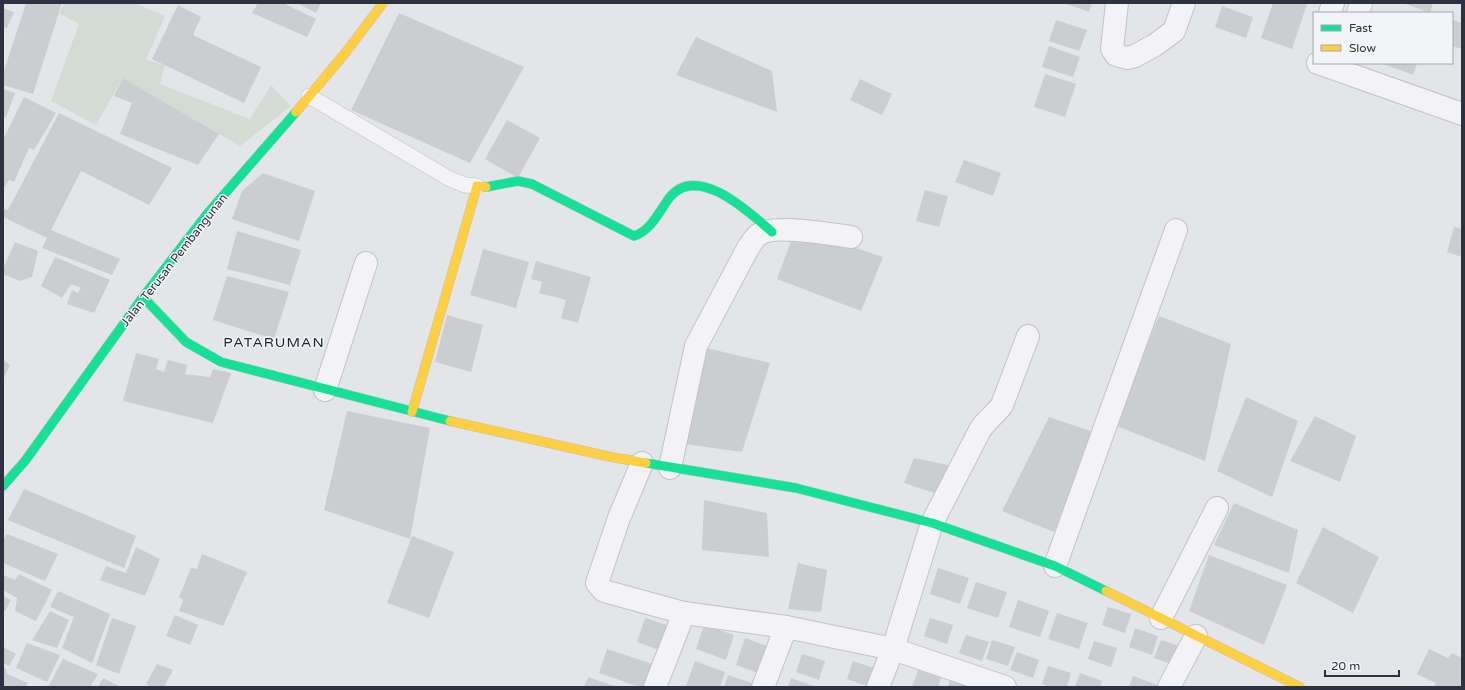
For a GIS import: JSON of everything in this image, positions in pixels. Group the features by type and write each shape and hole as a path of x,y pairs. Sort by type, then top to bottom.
{"street":[{"name":"Jalan Terusan Pembangunan","path":"3,486 30,455 143,297 206,214 346,52 383,3"},
{"path":"1116,3 1112,49 1116,55 1127,58 1135,56 1155,45 1174,31 1184,3"},
{"path":"1326,64 1341,66 1462,114"},
{"path":"412,412 477,186 488,187 518,181 532,184 634,236 642,234 648,228 673,193 683,187 694,185 716,192 745,208 772,232"},
{"path":"1055,566 1176,230"},
{"path":"670,468 696,346 748,248 758,235 772,232 816,231 851,236"},
{"path":"324,390 366,263"},
{"path":"143,297 186,342 222,362 412,412 642,463 796,488 932,523 1055,566 1300,687"},
{"path":"878,687 893,649 932,523 980,430 986,420 997,412 1002,405 1028,336"},
{"path":"642,463 619,518 597,583 604,592 684,614 786,627 893,649 991,685"},
{"path":"1161,618 1218,508"},
{"path":"655,687 684,614"},
{"path":"763,687 786,627"},
{"path":"1169,687 1196,636"}],"lane":[{"path":"309,96 450,179 465,185 477,186"}],"shaded area":[{"path":"65,3 134,3 165,16 146,60 165,65 160,84 250,119 271,85 291,106 240,146 123,78 96,125 51,101 79,24 59,13"}],"building":[{"path":"26,3 62,3 33,94 3,85 3,74"},
{"path":"258,3 283,3 316,19 307,37 252,13"},
{"path":"297,3 321,3 316,13"},
{"path":"1064,3 1092,3 1089,12"},
{"path":"1273,3 1307,4 1292,49 1261,38"},
{"path":"1403,3 1433,3 1430,12"},
{"path":"178,5 201,17 193,35 261,67 244,103 152,59"},
{"path":"1222,6 1253,17 1246,38 1215,27"},
{"path":"3,8 14,12 7,28 3,27"},
{"path":"399,13 524,67 470,163 351,110"},
{"path":"1056,20 1087,30 1079,51 1049,41"},
{"path":"1453,20 1462,23 1462,49 1453,46"},
{"path":"696,37 772,71 777,112 676,75"},
{"path":"1049,46 1080,57 1073,77 1042,67"},
{"path":"1384,64 1417,64 1413,75"},
{"path":"1045,74 1076,84 1065,117 1034,107"},
{"path":"123,78 219,134 198,165 120,134 132,103 114,96"},
{"path":"860,79 892,94 882,115 850,100"},
{"path":"3,89 15,93 6,117 3,116"},
{"path":"24,97 56,113 34,150 29,148 14,182 9,180 3,189 3,136 5,136"},
{"path":"59,113 172,168 149,205 81,171 51,230 120,259 112,275 42,248 47,238 3,217 3,209 8,210"},
{"path":"507,120 540,138 518,178 485,159"},
{"path":"964,160 1001,173 993,196 955,182"},
{"path":"263,173 315,191 299,241 232,219 242,191"},
{"path":"925,190 948,196 939,227 916,221"},
{"path":"1454,227 1462,229 1462,257 1447,252"},
{"path":"237,231 301,250 290,285 227,269"},
{"path":"816,235 883,257 861,311 777,279 793,236"},
{"path":"15,242 38,251 32,277 20,281 3,274 3,269"},
{"path":"483,249 529,262 516,308 470,295"},
{"path":"55,257 110,280 94,313 67,304 72,290 78,293 81,288 71,284 62,298 41,286"},
{"path":"536,261 591,277 578,323 561,318 566,300 539,293 542,282 531,279"},
{"path":"227,276 289,292 274,339 213,320"},
{"path":"447,315 483,325 471,372 435,362"},
{"path":"1159,316 1231,344 1205,461 1114,425"},
{"path":"702,347 770,363 742,452 677,443"},
{"path":"136,353 159,359 156,369 164,372 168,360 187,365 185,374 210,377 213,369 231,373 213,423 123,401"},
{"path":"3,360 10,365 3,379"},
{"path":"1246,397 1298,421 1272,497 1217,471"},
{"path":"347,411 430,428 410,539 324,510"},
{"path":"1315,416 1356,436 1340,482 1290,461"},
{"path":"1049,417 1093,432 1054,532 1002,511"},
{"path":"914,458 953,466 941,495 904,483"},
{"path":"24,489 136,536 124,568 8,520"},
{"path":"704,500 767,513 769,557 702,550"},
{"path":"1234,503 1298,530 1289,573 1214,545"},
{"path":"1323,527 1379,557 1353,613 1296,583"},
{"path":"7,534 58,554 45,581 3,563 3,541"},
{"path":"412,536 454,552 429,618 387,603"},
{"path":"136,547 160,559 145,596 100,580 106,566 126,573"},
{"path":"202,554 247,572 223,626 179,611 183,600 179,597 191,568 197,569"},
{"path":"1209,555 1287,585 1264,645 1189,611"},
{"path":"798,563 827,570 821,612 788,609"},
{"path":"938,568 969,578 960,604 930,594"},
{"path":"19,574 52,590 36,621 15,611 17,598 3,590 3,575 15,580"},
{"path":"976,582 1007,592 998,618 967,608"},
{"path":"58,591 110,614 92,663 62,648 74,617 50,607"},
{"path":"3,596 11,600 5,611 3,611"},
{"path":"1018,600 1049,611 1040,637 1009,627"},
{"path":"1108,607 1131,614 1125,633 1102,625"},
{"path":"50,611 69,620 57,648 32,640"},
{"path":"1057,613 1088,623 1079,649 1048,639"},
{"path":"175,615 198,625 190,645 166,636"},
{"path":"112,618 136,626 119,674 96,665"},
{"path":"645,618 676,628 667,653 637,642"},
{"path":"930,618 953,625 947,644 924,636"},
{"path":"704,625 734,635 726,660 696,649"},
{"path":"1135,628 1158,636 1152,655 1129,647"},
{"path":"966,635 989,642 982,661 959,653"},
{"path":"745,638 775,649 766,676 736,665"},
{"path":"992,640 1015,647 1008,666 986,659"},
{"path":"1161,640 1183,647 1177,666 1154,658"},
{"path":"1094,641 1117,648 1111,667 1088,659"},
{"path":"27,643 60,655 47,682 16,668"},
{"path":"3,647 16,654 9,666 3,663"},
{"path":"607,649 659,666 652,687 640,687 599,673"},
{"path":"1429,649 1448,658 1452,653 1462,658 1462,687 1434,687 1436,683 1417,674"},
{"path":"1017,652 1039,660 1033,678 1010,670"},
{"path":"802,654 825,661 819,680 796,672"},
{"path":"63,659 98,674 90,687 48,687"},
{"path":"695,661 725,672 720,687 686,686"},
{"path":"853,661 877,669 870,687 847,679"},
{"path":"157,664 173,670 164,687 152,687 146,684"},
{"path":"1048,666 1071,673 1067,687 1050,687 1042,684"},
{"path":"3,667 6,669 7,674 28,683 26,687 3,687"},
{"path":"918,670 941,678 938,687 912,687"},
{"path":"1080,673 1102,681 1100,687 1075,687"},
{"path":"728,675 758,685 758,687 724,687"},
{"path":"1133,676 1163,687 1129,687"},
{"path":"588,677 617,687 584,687"},
{"path":"103,678 121,687 98,687"},
{"path":"791,678 816,687 788,687"},
{"path":"950,679 972,687 948,687"}],"traffic: fast":[{"path":"3,486 25,461 143,297 207,214 296,112"},
{"path":"486,187 518,181 532,184 634,236 640,234 649,226 667,201 678,190 691,186 706,187 721,193 735,202 772,232"},
{"path":"143,297 186,342 221,362 450,421"},
{"path":"646,463 796,488 932,523 1055,566 1106,591"}],"traffic: slow":[{"path":"296,112 346,52 383,3"},
{"path":"412,412 477,186 486,187"},
{"path":"450,421 611,457 646,463"},
{"path":"1106,591 1300,687"}],"district":[{"name":"PATARUMAN","path":"274,342"}]}
